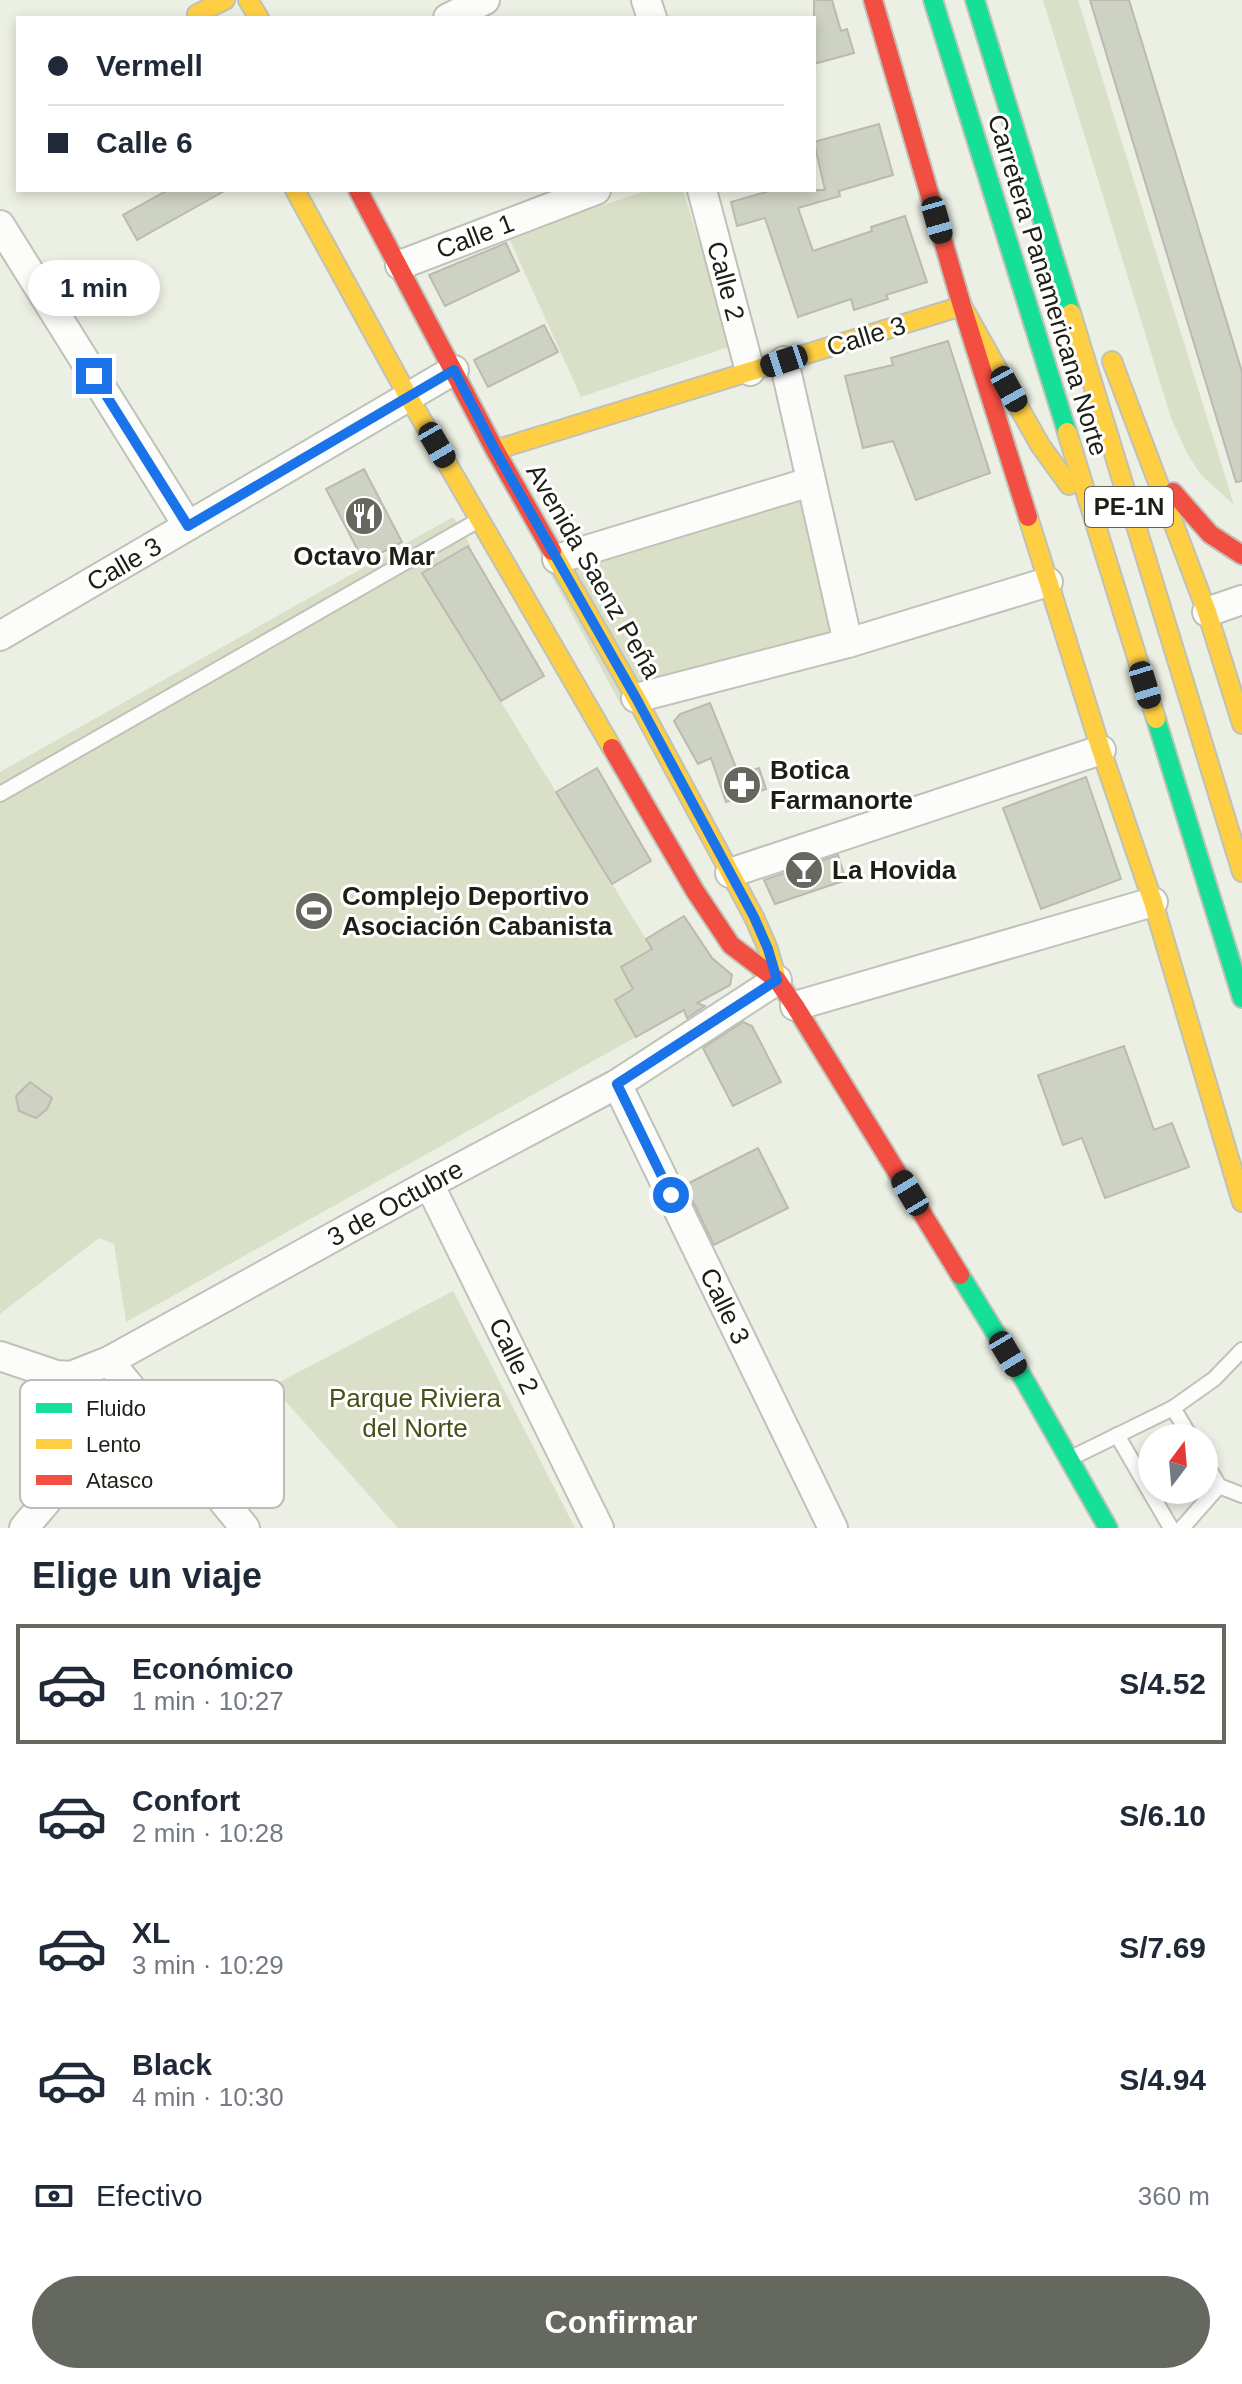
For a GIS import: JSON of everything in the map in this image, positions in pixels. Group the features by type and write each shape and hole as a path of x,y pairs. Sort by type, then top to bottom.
{"main road":[{"path":"196,11 225,0"},
{"path":"873,0 962,306 1101,750 1153,902 1242,1202"},
{"name":"Carretera Panamericana Norte","path":"933,0 1242,998"},
{"name":"Carretera Panamericana Norte","path":"975,0 1242,872"},
{"path":"1017,142 1085,294"},
{"name":"Avenida Saenz Peña","path":"296,192 408,396 695,891 731,945 777,980 795,1006 1025,1381 1108,1528"},
{"name":"Avenida Saenz Peña","path":"359,192 495,450 636,698 730,873 768,949 777,980"},
{"path":"962,306 1040,445 1092,515"},
{"name":"Calle 3","path":"495,450 962,306"},
{"path":"1106,347 1207,612 1242,724"},
{"path":"1150,457 1163,479 1194,517 1219,541 1242,555"}],"street":[{"path":"452,16 485,0"},
{"name":"Calle 1","path":"400,265 591,192"},
{"name":"Calle 2","path":"703,192 750,371"},
{"path":"0,225 188,526"},
{"path":"784,361 848,643"},
{"name":"Calle 3","path":"0,636 454,370"},
{"path":"557,559 810,482"},
{"path":"636,698 848,643 1048,582"},
{"path":"1207,612 1242,600"},
{"path":"730,873 1101,750"},
{"path":"795,1006 1153,902"},
{"name":"3 de Octubre","path":"0,1356 56,1375 71,1376 97,1367 617,1084 777,980"},
{"name":"Calle 3","path":"617,1084 833,1528"},
{"name":"Calle 2","path":"429,1184 599,1528"},
{"path":"93,1380 97,1367 109,1380"},
{"path":"24,1528 40,1508"},
{"path":"227,1508 245,1528"}],"lane":[{"path":"0,794 480,519"},
{"path":"1069,1459 1173,1408 1214,1379 1242,1350"},
{"path":"1173,1408 1183,1424"},
{"path":"1117,1435 1171,1528"},
{"path":"1182,1528 1219,1486 1242,1495"}],"green space":[{"path":"1043,0 1078,0 1234,505 1201,475 1171,418"},
{"path":"643,192 684,192 731,346 581,397 508,236"},
{"path":"819,475 858,632 621,705 544,562"},
{"name":"Complejo Deportivo Asociación Cabanista","path":"453,517 470,545 423,574 688,1008 126,1322 114,1244 99,1238 0,1314 0,772"},
{"name":"Parque Riviera del Norte","path":"453,1291 575,1528 398,1528 284,1400 283,1380"}],"building":[{"path":"814,0 832,0 841,31 847,29 854,53 816,63"},
{"path":"1090,0 1129,0 1242,372 1242,481 1236,482"},
{"path":"879,124 893,175 839,191 840,196 798,208 813,251 905,216 927,282 886,295 888,299 854,310 851,299 798,317 765,218 737,226 731,202 766,192 825,190 816,141"},
{"path":"164,192 222,192 137,240 123,215"},
{"path":"506,243 519,271 445,306 429,275"},
{"path":"544,325 558,352 488,387 474,360"},
{"path":"948,341 990,473 916,500 893,441 863,448 845,376 893,365 891,358"},
{"name":"Octavo Mar","path":"364,469 402,542 364,562 326,489"},
{"path":"468,546 544,676 501,701 422,573"},
{"path":"710,703 739,775 759,768 766,789 726,802 711,758 698,764 674,721 680,714"},
{"path":"597,768 651,861 612,884 556,792"},
{"path":"1086,777 1121,879 1041,909 1003,808"},
{"name":"La Hovida","path":"838,855 846,880 775,904 764,880"},
{"path":"684,916 712,958 732,975 730,985 697,1003 705,1006 687,1018 684,1010 636,1037 615,1000 633,989 621,967 652,949 646,939"},
{"path":"743,1022 752,1026 781,1082 733,1106 703,1048"},
{"path":"1124,1046 1154,1130 1172,1123 1189,1167 1105,1198 1082,1138 1063,1145 1038,1075"},
{"path":"30,1082 52,1098 47,1109 36,1118 19,1111 16,1096"},
{"path":"758,1148 788,1208 714,1245 685,1185"}],"traffic: fast":[{"path":"933,0 1067,432"},
{"path":"975,0 1071,313"},
{"path":"1156,719 1242,998"},
{"path":"960,1275 1025,1381 1108,1528"}],"traffic: slow":[{"path":"197,14 225,0"},
{"path":"248,0 258,16"},
{"path":"296,192 408,396 612,748"},
{"path":"495,450 962,306"},
{"path":"962,306 1040,445 1069,485"},
{"path":"1071,313 1242,872"},
{"path":"1112,361 1207,612"},
{"path":"1067,432 1156,719"},
{"path":"1028,517 1101,750 1153,902 1242,1202"},
{"path":"552,551 636,698 754,917 777,980"},
{"path":"1207,612 1242,724"}],"traffic: jam":[{"path":"873,0 962,306 1028,517"},
{"path":"359,192 552,551"},
{"path":"1173,492 1210,534 1242,555"},
{"path":"612,748 695,891 731,945 777,980 795,1006 960,1275"}],"place":[{"name":"Octavo Mar","path":"364,516"},
{"name":"Botica Farmanorte","path":"742,785"},
{"name":"La Hovida","path":"804,870"},
{"name":"Complejo Deportivo Asociación Cabanista","path":"314,911"}],"route":[{"path":"94,376 188,526 454,370 495,450 636,698 754,917 777,980 617,1084 671,1195"}]}
